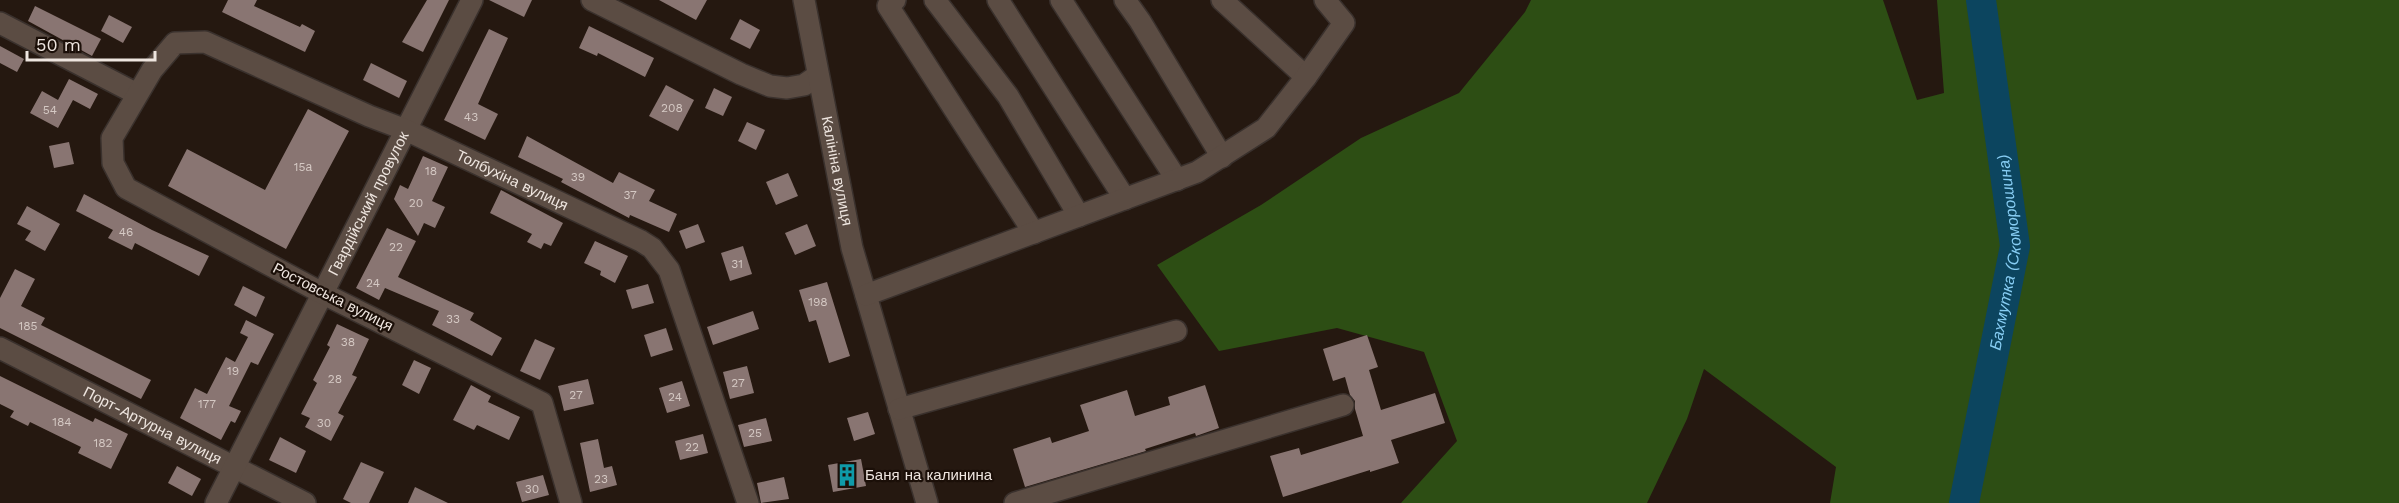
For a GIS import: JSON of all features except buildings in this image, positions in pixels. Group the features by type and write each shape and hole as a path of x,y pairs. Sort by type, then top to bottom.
{"street":[{"name":"Гвардійський провулок","path":"216,503 472,0"},
{"path":"592,0 741,74 770,86 787,88 804,85 817,76"},
{"name":"Калініна вулиця","path":"804,0 852,248 927,503"},
{"path":"895,0 888,6 1034,233"},
{"path":"934,0 1008,96 1078,216"},
{"path":"998,0 1125,199"},
{"path":"1061,0 1177,180"},
{"path":"1125,0 1222,157"},
{"path":"1222,0 1306,77"},
{"path":"866,296 1177,180 1197,172 1222,157 1266,128 1344,23 1324,0"},
{"path":"0,23 137,94"},
{"name":"Толбухіна вулиця","path":"137,94 152,70 175,43 205,42 369,116 406,130 641,241 661,258 669,270 748,503"},
{"name":"Ростовська вулиця","path":"137,94 112,138 113,163 126,188 322,293 542,403 571,503"},
{"path":"899,409 1176,332"},
{"name":"Порт-Артурна вулиця","path":"0,348 305,503"},
{"path":"1015,503 1343,405"}],"green space":[{"path":"1531,0 1883,0 1917,100 1944,93 1937,0 2399,0 2399,503 1830,503 1836,467 1704,369 1687,419 1647,503 1401,503 1457,441 1424,352 1337,328 1219,351 1157,265 1261,205 1361,138 1459,93 1525,12"}],"waterway":[{"name":"Бахмутка (Скоморошина)","path":"1964,503 2015,246 1981,0"}],"place":[{"name":"Баня на калинина","path":"847,475"}]}
